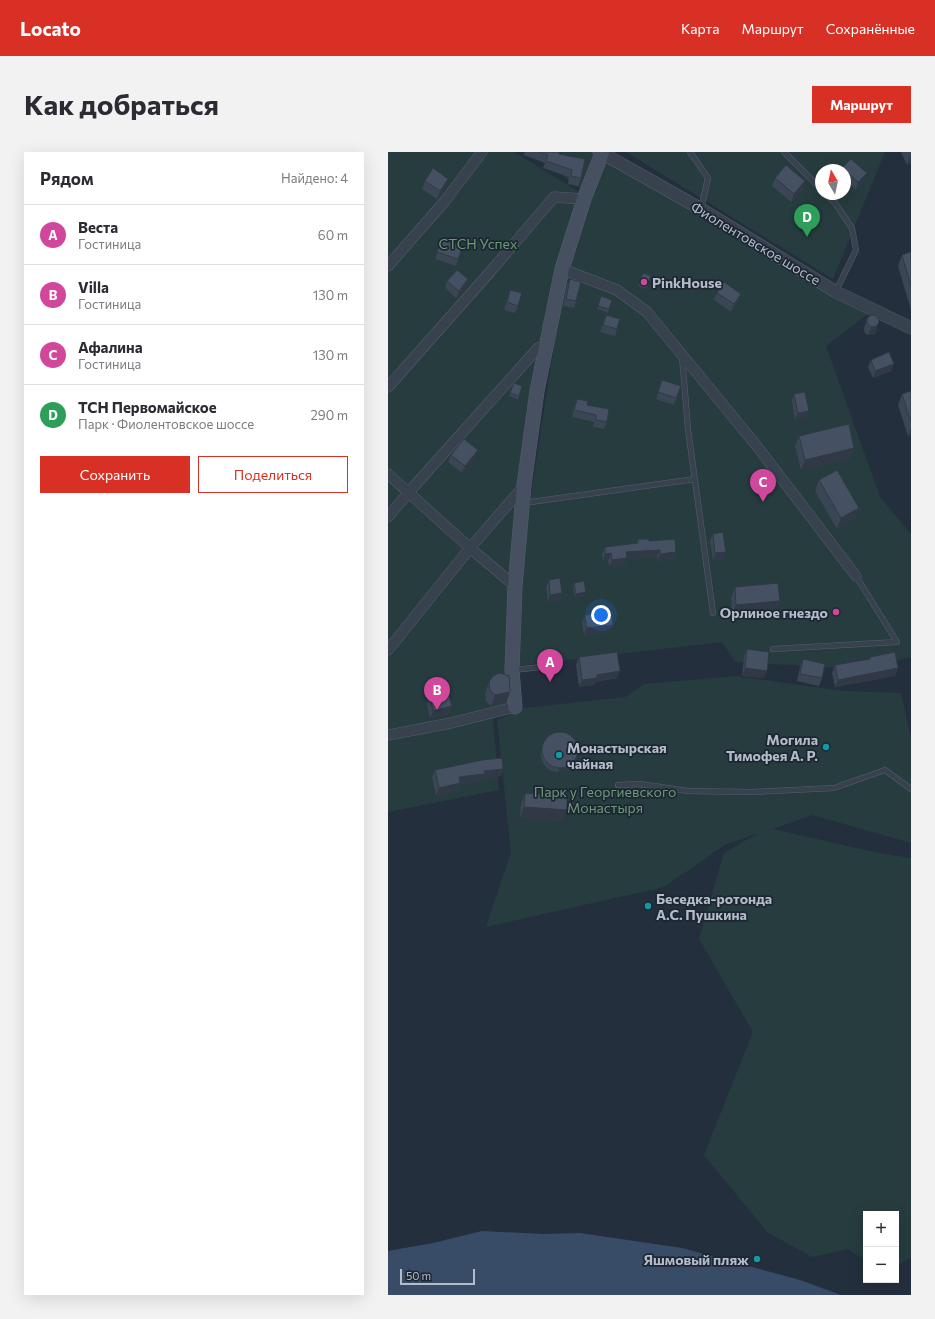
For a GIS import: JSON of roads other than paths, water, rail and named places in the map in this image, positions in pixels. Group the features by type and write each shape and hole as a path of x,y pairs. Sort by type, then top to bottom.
{"main road":[{"path":"515,707 512,670 515,586 524,485 537,394 562,269 584,199 601,152"}],"street":[{"path":"388,266 445,201 482,152"},
{"name":"Фиолентовское шоссе","path":"601,152 701,209 836,292 911,328"},
{"path":"388,387 554,197 584,199"},
{"path":"562,269 618,290 647,312 756,445 856,576"},
{"path":"388,517 538,348 547,347"},
{"path":"388,474 470,548 515,586"},
{"path":"388,650 470,548 524,485"},
{"path":"388,735 451,724 515,707"}],"lane":[{"path":"690,152 708,178 701,209"},
{"path":"784,152 815,183"},
{"path":"832,200 852,228 856,250 836,292"},
{"path":"681,353 688,429 713,613"},
{"path":"522,504 695,479"},
{"path":"773,649 898,642 856,576"},
{"path":"512,670 551,666"},
{"path":"618,785 640,784 688,791 752,792 834,788 885,770 911,789"}],"water":[{"path":"482,1231 543,1234 580,1233 682,1248 800,1280 841,1295 388,1295 388,1251 433,1243"}],"place":[{"name":"ТСН Первомайское","path":"807,237"},
{"name":"PinkHouse","path":"644,282"},
{"name":"Афалина","path":"763,502"},
{"name":"Орлиное гнездо","path":"836,612"},
{"name":"Веста","path":"550,682"},
{"name":"Villa","path":"437,710"},
{"name":"Могила Тимофея А. Р.","path":"826,747"},
{"name":"Монастырская чайная","path":"559,755"},
{"name":"Беседка-ротонда А.С. Пушкина","path":"648,906"},
{"name":"Яшмовый пляж","path":"757,1259"}],"park label":[{"name":"СТСН Успех","path":"478,243"},
{"name":"Парк у Георгиевского Монастыря","path":"605,800"}]}
